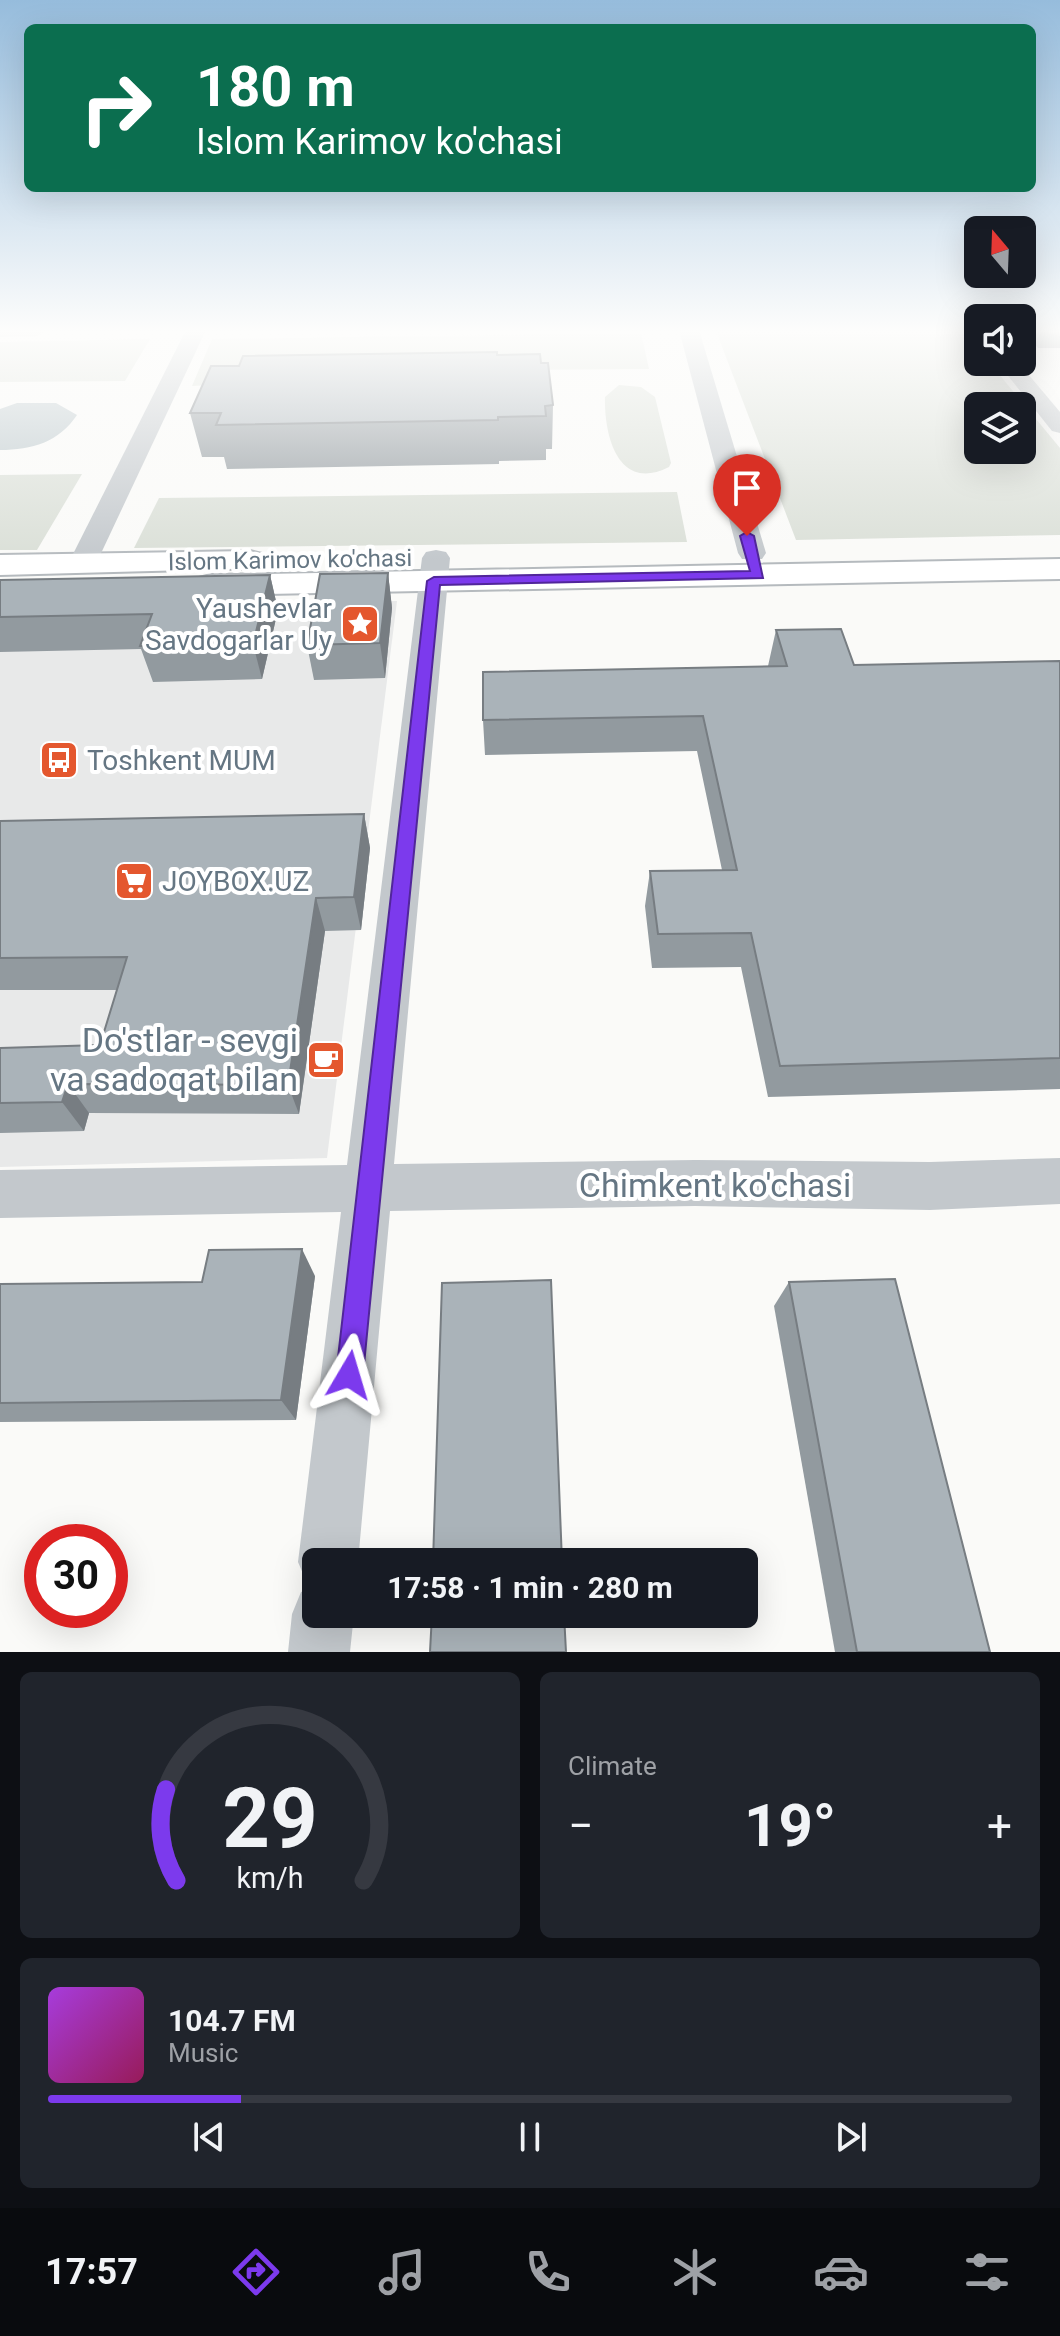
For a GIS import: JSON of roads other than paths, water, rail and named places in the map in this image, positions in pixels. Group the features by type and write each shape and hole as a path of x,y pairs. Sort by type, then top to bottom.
{"main road":[{"name":"Islom Karimov ko'chasi","path":"0,589 435,570 755,564 1060,548"},
{"name":"Islom Karimov ko'chasi","path":"755,564 1060,569"},
{"name":"Islom Karimov ko'chasi","path":"0,565 435,570"}],"street":[{"path":"82,564 158,407"},
{"path":"711,407 755,564"},
{"path":"1044,407 1060,426"},
{"path":"330,1548 371,1188 435,570"},
{"name":"Chimkent ko'chasi","path":"0,1194 695,1183 930,1186 1060,1181"},
{"path":"319,1652 322,1628"}],"place":[{"name":"Yaushevlar Savdogarlar Uy","path":"360,624"},
{"name":"Toshkent MUM","path":"59,760"},
{"name":"JOYBOX.UZ","path":"134,881"},
{"name":"Do'stlar - sevgi va sadoqat bilan","path":"326,1060"}]}
